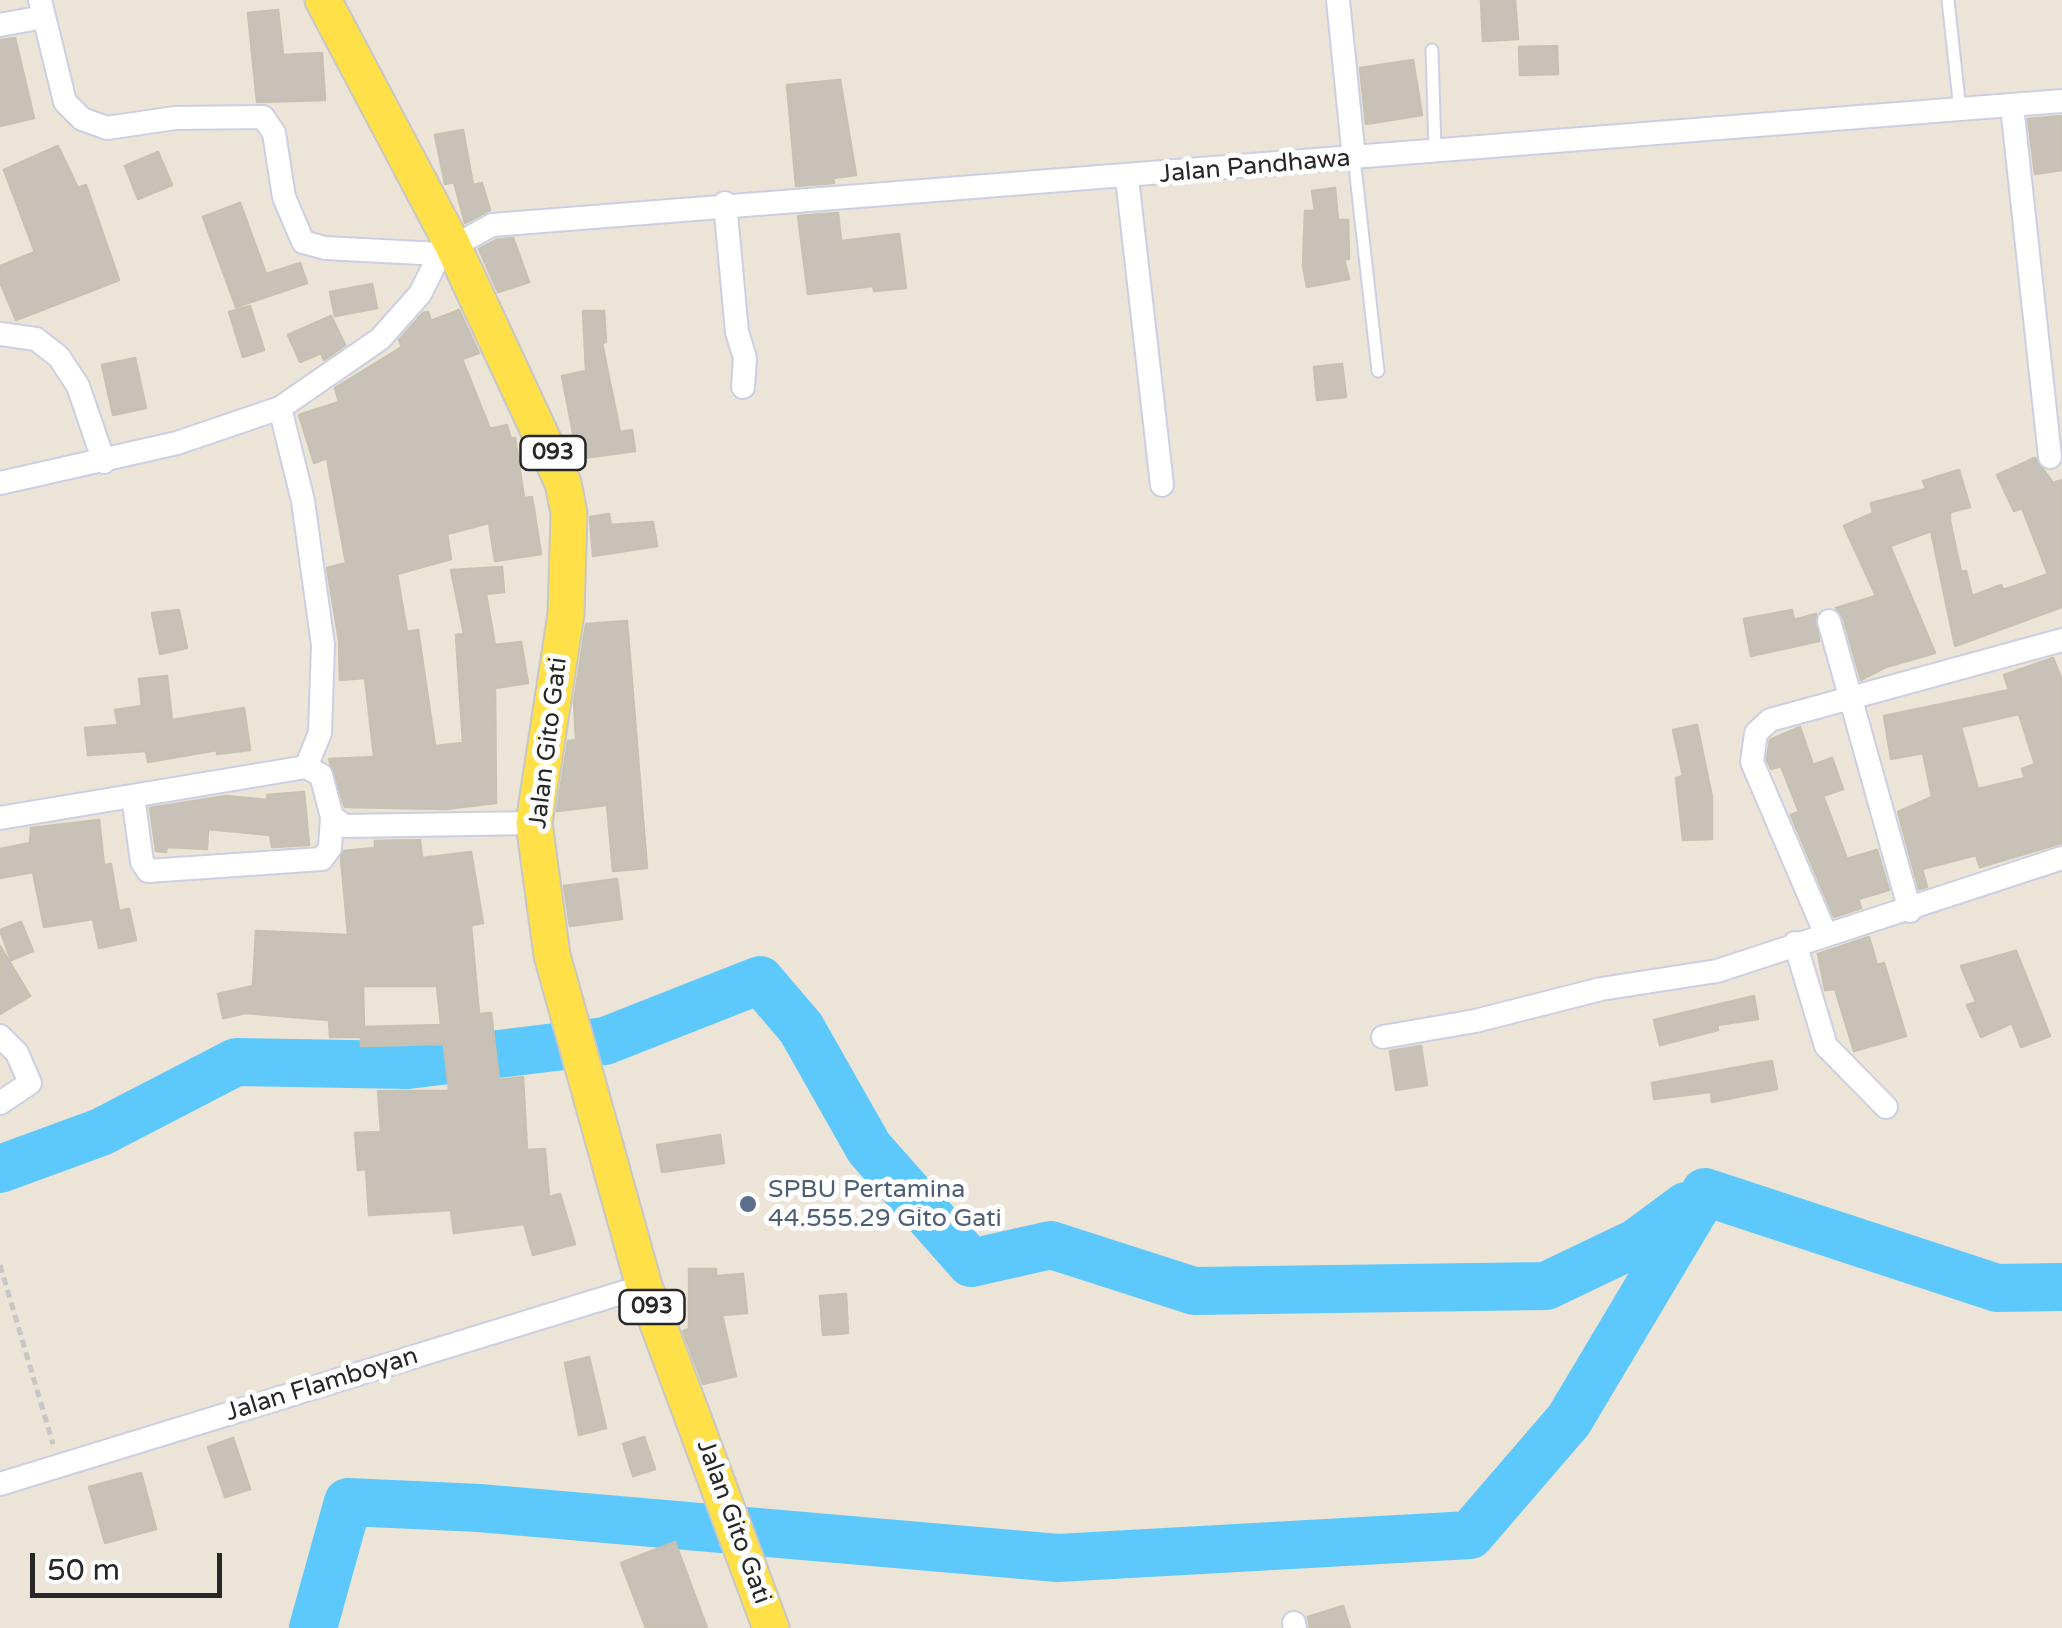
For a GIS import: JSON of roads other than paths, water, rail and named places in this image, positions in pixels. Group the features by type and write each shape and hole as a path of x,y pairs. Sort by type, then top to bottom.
{"main road":[{"name":"Jalan Gito Gati","path":"323,0 553,454 569,513 566,614 534,822 552,955 644,1286 766,1614"}],"street":[{"path":"1338,0 1354,158"},
{"path":"0,25 42,8 65,102 82,118 107,128 175,118 263,117 274,133 284,198 302,242 325,248 446,249 420,294 380,339 280,408 104,462 0,483"},
{"name":"Jalan Pandhawa","path":"446,249 492,224 725,203 1127,178 2062,101"},
{"path":"2012,106 2050,457"},
{"path":"1127,178 1162,485"},
{"path":"725,203 737,332 745,358 743,387"},
{"path":"0,334 36,339 59,357 78,386 104,462"},
{"path":"280,408 303,502 324,645 320,733 306,767"},
{"path":"1829,621 1910,911"},
{"path":"1826,935 1752,762 1750,748 1770,720 2062,640"},
{"path":"0,818 306,767 321,775 332,818 330,848 322,858 148,871 142,862 133,796"},
{"path":"332,818 345,826 534,822"},
{"path":"1383,1037 1475,1021 1602,988 1717,971 1795,943 1910,911 2062,858"},
{"path":"1795,943 1826,1046 1886,1106"},
{"path":"0,1036 17,1054 30,1082 0,1103"},
{"name":"Jalan Flamboyan","path":"0,1484 644,1286"}],"lane":[{"path":"1948,0 1960,111"},
{"path":"1432,50 1435,150"},
{"path":"1354,158 1378,371"}],"waterway":[{"path":"0,1169 101,1132 236,1062 408,1065 605,1041 760,980 801,1028 869,1148 971,1263 1051,1245 1194,1291 1546,1286 1636,1243 1686,1206"},
{"path":"313,1628 348,1502 479,1508 1058,1558 1470,1535 1569,1420 1705,1192 1997,1288 2062,1287"}],"place":[{"name":"SPBU Pertamina 44.555.29 Gito Gati","path":"748,1204"}]}
